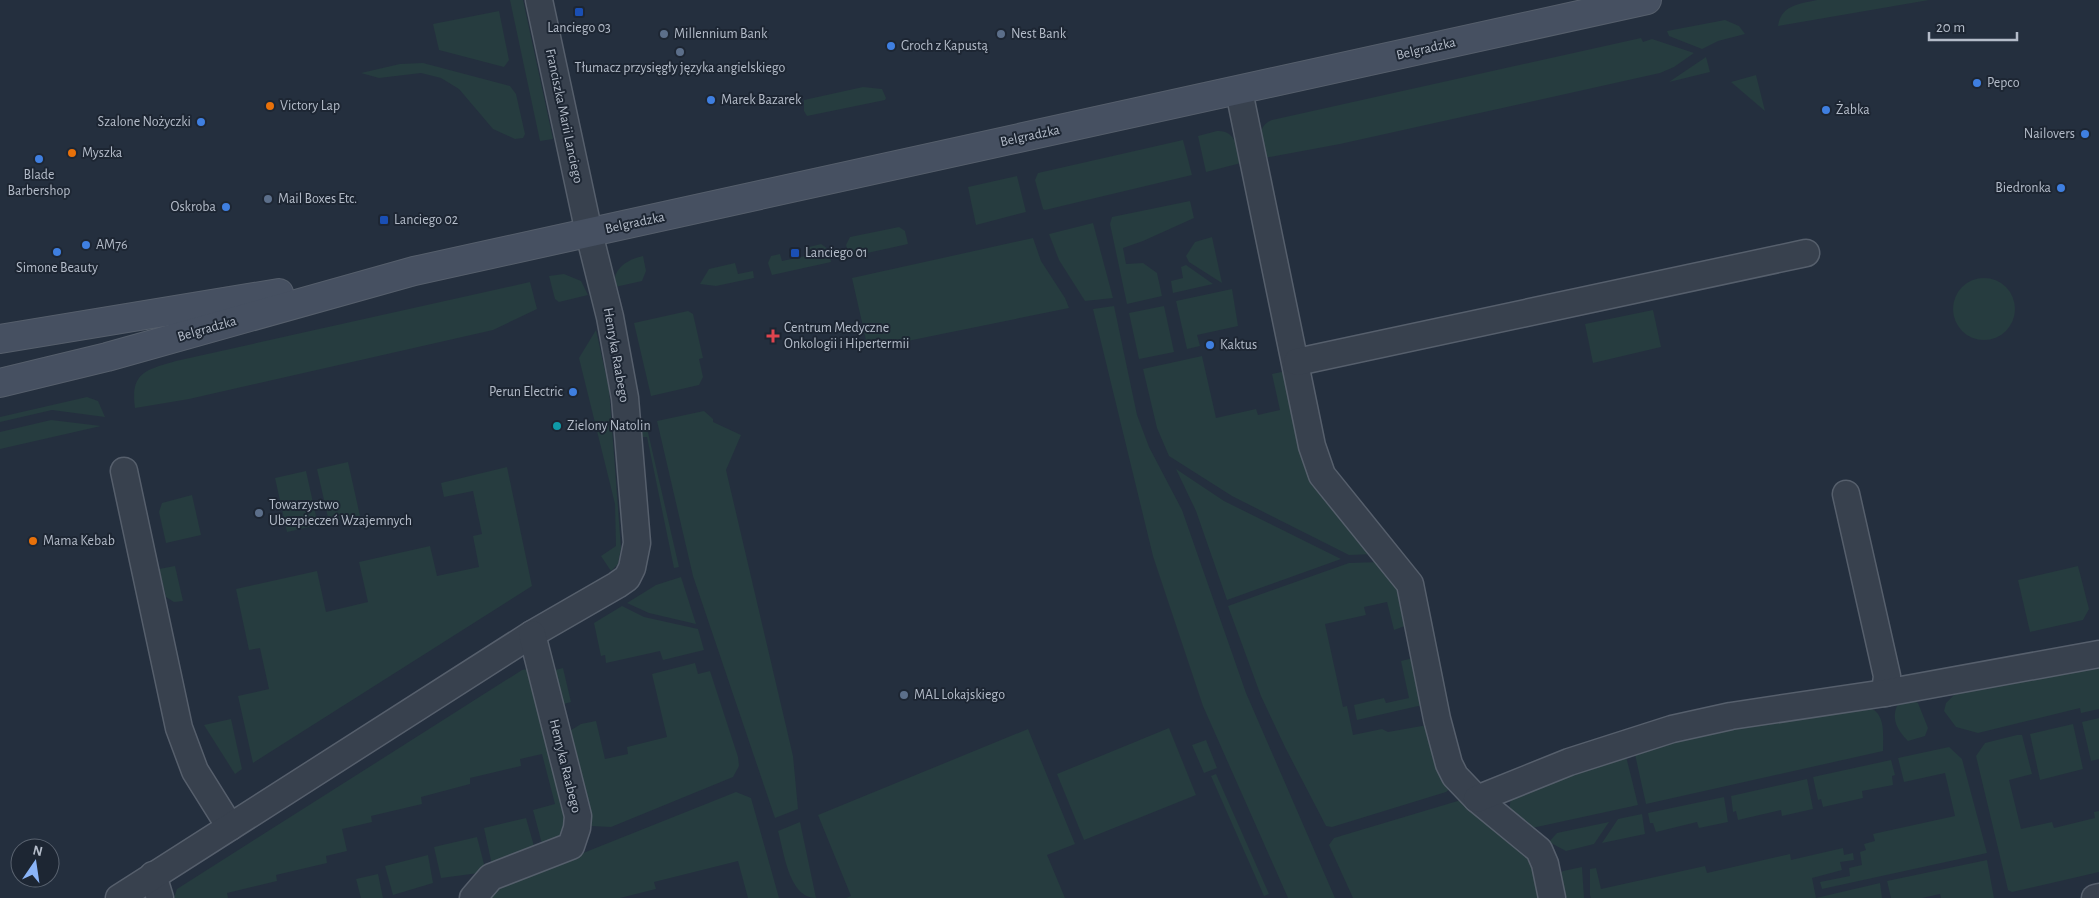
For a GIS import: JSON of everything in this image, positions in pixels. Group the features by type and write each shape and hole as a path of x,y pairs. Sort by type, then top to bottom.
{"street":[{"name":"Franciszka Marii Lanciego","path":"539,0 589,233"},
{"name":"Belgradzka","path":"0,339 414,271 1239,91 1600,5 1647,0"},
{"path":"1239,91 1312,446 1322,475 1416,582 1437,719 1449,764 1455,776 1477,799 1539,850 1545,864 1552,898"},
{"name":"Henryka Raabego","path":"473,898 491,877 571,846 577,828 578,816 532,634 627,578 632,568 637,544 625,398 610,317 589,233"},
{"path":"1296,362 1806,253"},
{"name":"Belgradzka","path":"0,383 107,357 414,271"},
{"path":"124,471 179,728 196,771 230,827"},
{"path":"1846,494 1887,676 1885,693"},
{"path":"119,898 156,887 230,827 532,634"},
{"path":"1477,799 1569,762 1672,730 1731,716 1885,693 2099,654"},
{"path":"2095,898 2099,897"}],"green space":[{"path":"510,0 523,0 553,139 540,141"},
{"path":"1817,0 1929,0 1778,26 1780,19 1787,10 1798,4"},
{"path":"499,11 509,60 504,67 439,50 433,24"},
{"path":"1725,20 1739,26 1745,34 1718,41 1702,49 1669,36 1667,31"},
{"path":"1641,38 1643,42 1652,39 1694,53 1674,67 1660,73 1340,144 1264,158 1261,131 1272,120"},
{"path":"1706,57 1710,72 1669,82"},
{"path":"423,63 510,86 516,94 525,134 523,138 515,139 493,129 459,89 441,78 421,73 379,78 361,73 400,64"},
{"path":"1756,75 1765,111 1731,82"},
{"path":"863,87 882,89 885,100 807,116 804,111 804,100"},
{"path":"1217,131 1228,134 1235,141 1241,163 1206,172 1198,136"},
{"path":"1183,140 1192,175 1043,209 1035,180 1038,173"},
{"path":"1017,176 1026,212 976,225 968,187"},
{"path":"1190,201 1194,218 1123,248 1126,264 1143,263 1157,273 1162,296 1127,304 1110,224 1112,217"},
{"path":"1093,223 1113,298 1085,301 1059,260 1049,234"},
{"path":"899,227 905,231 908,244 849,257 846,245 850,237"},
{"path":"1212,237 1222,283 1189,262 1186,256 1195,242"},
{"path":"1033,238 1041,261 1065,298 1069,308 868,349 852,278"},
{"path":"821,244 828,249 831,262 772,275 768,263 771,256 780,254 782,261 810,255 809,247"},
{"path":"643,256 646,271 642,281 615,287 614,281 618,270 626,262"},
{"path":"735,263 738,274 753,271 754,278 716,286 700,284 709,269"},
{"path":"1186,265 1213,284 1173,293 1171,281 1183,278 1181,267"},
{"path":"564,274 581,281 588,295 559,302 555,299 549,276"},
{"path":"1984,278 1996,281 2006,287 2012,297 2015,309 2012,321 2006,331 1996,337 1984,340 1972,337 1962,331 1956,321 1953,309 1956,297 1962,287 1972,281"},
{"path":"530,282 537,309 493,330 189,399 135,408 135,387 142,374 165,364"},
{"path":"1232,289 1238,326 1197,335 1200,346 1187,349 1176,301"},
{"path":"1114,306 1137,415 1149,447 1182,510 1246,693 1335,898 1288,898 1203,706 1153,556 1093,309"},
{"path":"1164,306 1174,352 1139,359 1129,313"},
{"path":"1653,310 1661,347 1593,363 1585,324"},
{"path":"688,311 693,314 703,358 699,359 703,377 699,385 651,396 634,323"},
{"path":"596,330 609,389 621,548 618,564 611,571 601,556 616,546 615,504 579,358"},
{"path":"1202,356 1216,418 1256,409 1258,415 1280,410 1272,374 1286,371 1374,554 1349,555 1232,496 1169,456 1157,428 1143,369"},
{"path":"87,397 98,401 105,417 52,410 0,422 0,417"},
{"path":"704,411 713,419 713,422 741,435 726,470 793,756 798,809 775,818 693,576 657,421"},
{"path":"51,420 101,426 0,449 0,432"},
{"path":"647,428 679,567 674,568 647,437 641,437 640,430"},
{"path":"348,462 360,516 329,522 317,469"},
{"path":"507,467 532,586 253,763 238,696 269,689 260,648 249,650 236,589 317,571 326,612 368,602 359,562 430,546 437,576 479,567 473,536 482,534 473,491 444,497 441,483"},
{"path":"1176,469 1224,501 1341,559 1227,600 1196,511"},
{"path":"306,471 318,525 287,532 275,478"},
{"path":"192,495 201,535 166,543 159,512 162,503"},
{"path":"1380,562 1403,592 1410,624 1394,630 1387,602 1364,607 1366,615 1325,624 1343,707 1347,706 1353,735 1382,729 1388,732 1433,724 1453,786 1446,792 1332,827 1326,826 1261,696 1228,606 1349,563"},
{"path":"175,566 183,601 174,602 166,597 159,569"},
{"path":"2078,566 2089,609 2083,620 2030,632 2018,580"},
{"path":"681,577 696,624 649,613 627,603 656,585"},
{"path":"622,606 644,617 698,629 704,650 663,660 660,651 606,663 605,655 601,656 594,623"},
{"path":"1417,657 1427,704 1357,720 1354,705 1384,698 1386,703 1409,698 1401,661"},
{"path":"695,663 698,674 710,671 738,757 739,766 733,777 611,827 591,826 567,738 568,732 581,724 596,721 605,759 628,754 627,747 667,737 652,674"},
{"path":"2099,664 2099,709 2081,713 2080,708 1978,733 1956,727 1944,711 1946,703 1958,691"},
{"path":"531,668 568,814 560,839 542,844 533,810 555,804 542,754 520,759 521,766 470,778 470,784 421,797 422,804 371,816 372,822 342,829 347,851 326,856 327,863 276,875 277,881 227,893 228,898 174,898 177,889 522,670"},
{"path":"563,668 571,702 560,705 551,671"},
{"path":"1912,699 1918,703 1928,728 1925,736 1908,741 1897,727 1895,711 1901,700"},
{"path":"1870,708 1879,715 1881,720 1883,751 1646,804 1634,750 1719,729"},
{"path":"2099,718 2099,759 2091,761 2082,722"},
{"path":"231,719 242,769 235,774 204,725"},
{"path":"2073,724 2083,769 2040,780 2030,734"},
{"path":"1169,728 1196,795 1084,840 1057,774"},
{"path":"1028,729 1075,844 1047,855 1065,898 846,898 851,896 818,815"},
{"path":"2022,735 2032,774 2009,780 2021,829 2052,822 2054,828 2095,818 2094,812 2099,811 2099,872 2012,892 2008,890 1976,756 1985,743"},
{"path":"1206,740 1217,768 1204,773 1192,745"},
{"path":"1949,747 1962,759 1987,853 1822,889 1820,882 1850,876 1849,868 1862,865 1860,852 1866,850 1864,844 1875,841 1873,834 1955,816 1945,773 1904,782 1898,758"},
{"path":"1625,752 1638,805 1532,828 1509,809 1511,799"},
{"path":"1891,760 1895,775 1892,776 1893,785 1862,791 1863,798 1823,807 1821,799 1818,800 1813,777"},
{"path":"1216,774 1269,894 1264,896 1211,776"},
{"path":"1807,779 1813,809 1782,816 1781,810 1738,820 1736,811 1733,812 1731,796"},
{"path":"736,792 751,798 779,898 748,898 738,861 654,882 656,889 620,898 484,898 493,889"},
{"path":"1724,797 1728,822 1699,828 1697,822 1656,832 1653,823 1650,823 1648,813"},
{"path":"1461,800 1526,856 1531,863 1543,898 1353,898 1329,845 1334,838"},
{"path":"1642,814 1645,834 1602,843 1618,819"},
{"path":"526,818 534,846 532,851 492,865 484,828"},
{"path":"800,822 816,898 807,896 794,882 789,872 778,831"},
{"path":"1609,822 1594,844 1566,851 1549,842 1557,833"},
{"path":"477,837 486,872 441,878 434,847"},
{"path":"1843,848 1844,855 1853,853 1854,860 1840,862 1842,870 1812,878 1816,898 1591,898 1590,869 1596,868 1601,889 1705,866 1707,873 1790,854 1791,860"},
{"path":"428,855 433,883 393,895 385,866"},
{"path":"1987,860 1994,898 1941,898 1940,894 1922,898 1891,898 1887,881"},
{"path":"1582,867 1584,898 1561,898 1558,875 1563,871"},
{"path":"378,874 383,898 361,898 356,879"},
{"path":"1880,883 1882,898 1816,898"}],"place":[{"name":"Lanciego 03","path":"579,12"},
{"name":"Millennium Bank","path":"664,34"},
{"name":"Nest Bank","path":"1001,34"},
{"name":"Groch z Kapustą","path":"891,46"},
{"name":"Tłumacz przysięgły języka angielskiego","path":"680,52"},
{"name":"Pepco","path":"1977,83"},
{"name":"Marek Bazarek","path":"711,100"},
{"name":"Victory Lap","path":"270,106"},
{"name":"Żabka","path":"1826,110"},
{"name":"Szalone Nożyczki","path":"201,122"},
{"name":"Nailovers","path":"2085,134"},
{"name":"Myszka","path":"72,153"},
{"name":"Blade Barbershop","path":"39,159"},
{"name":"Biedronka","path":"2061,188"},
{"name":"Mail Boxes Etc.","path":"268,199"},
{"name":"Oskroba","path":"226,207"},
{"name":"Lanciego 02","path":"384,220"},
{"name":"AM76","path":"86,245"},
{"name":"Simone Beauty","path":"57,252"},
{"name":"Lanciego 01","path":"795,253"},
{"name":"Centrum Medyczne Onkologii i Hipertermii","path":"773,336"},
{"name":"Kaktus","path":"1210,345"},
{"name":"Perun Electric","path":"573,392"},
{"name":"Zielony Natolin","path":"557,426"},
{"name":"Towarzystwo Ubezpieczeń Wzajemnych","path":"259,513"},
{"name":"Mama Kebab","path":"33,541"},
{"name":"MAL Lokajskiego","path":"904,695"}]}
